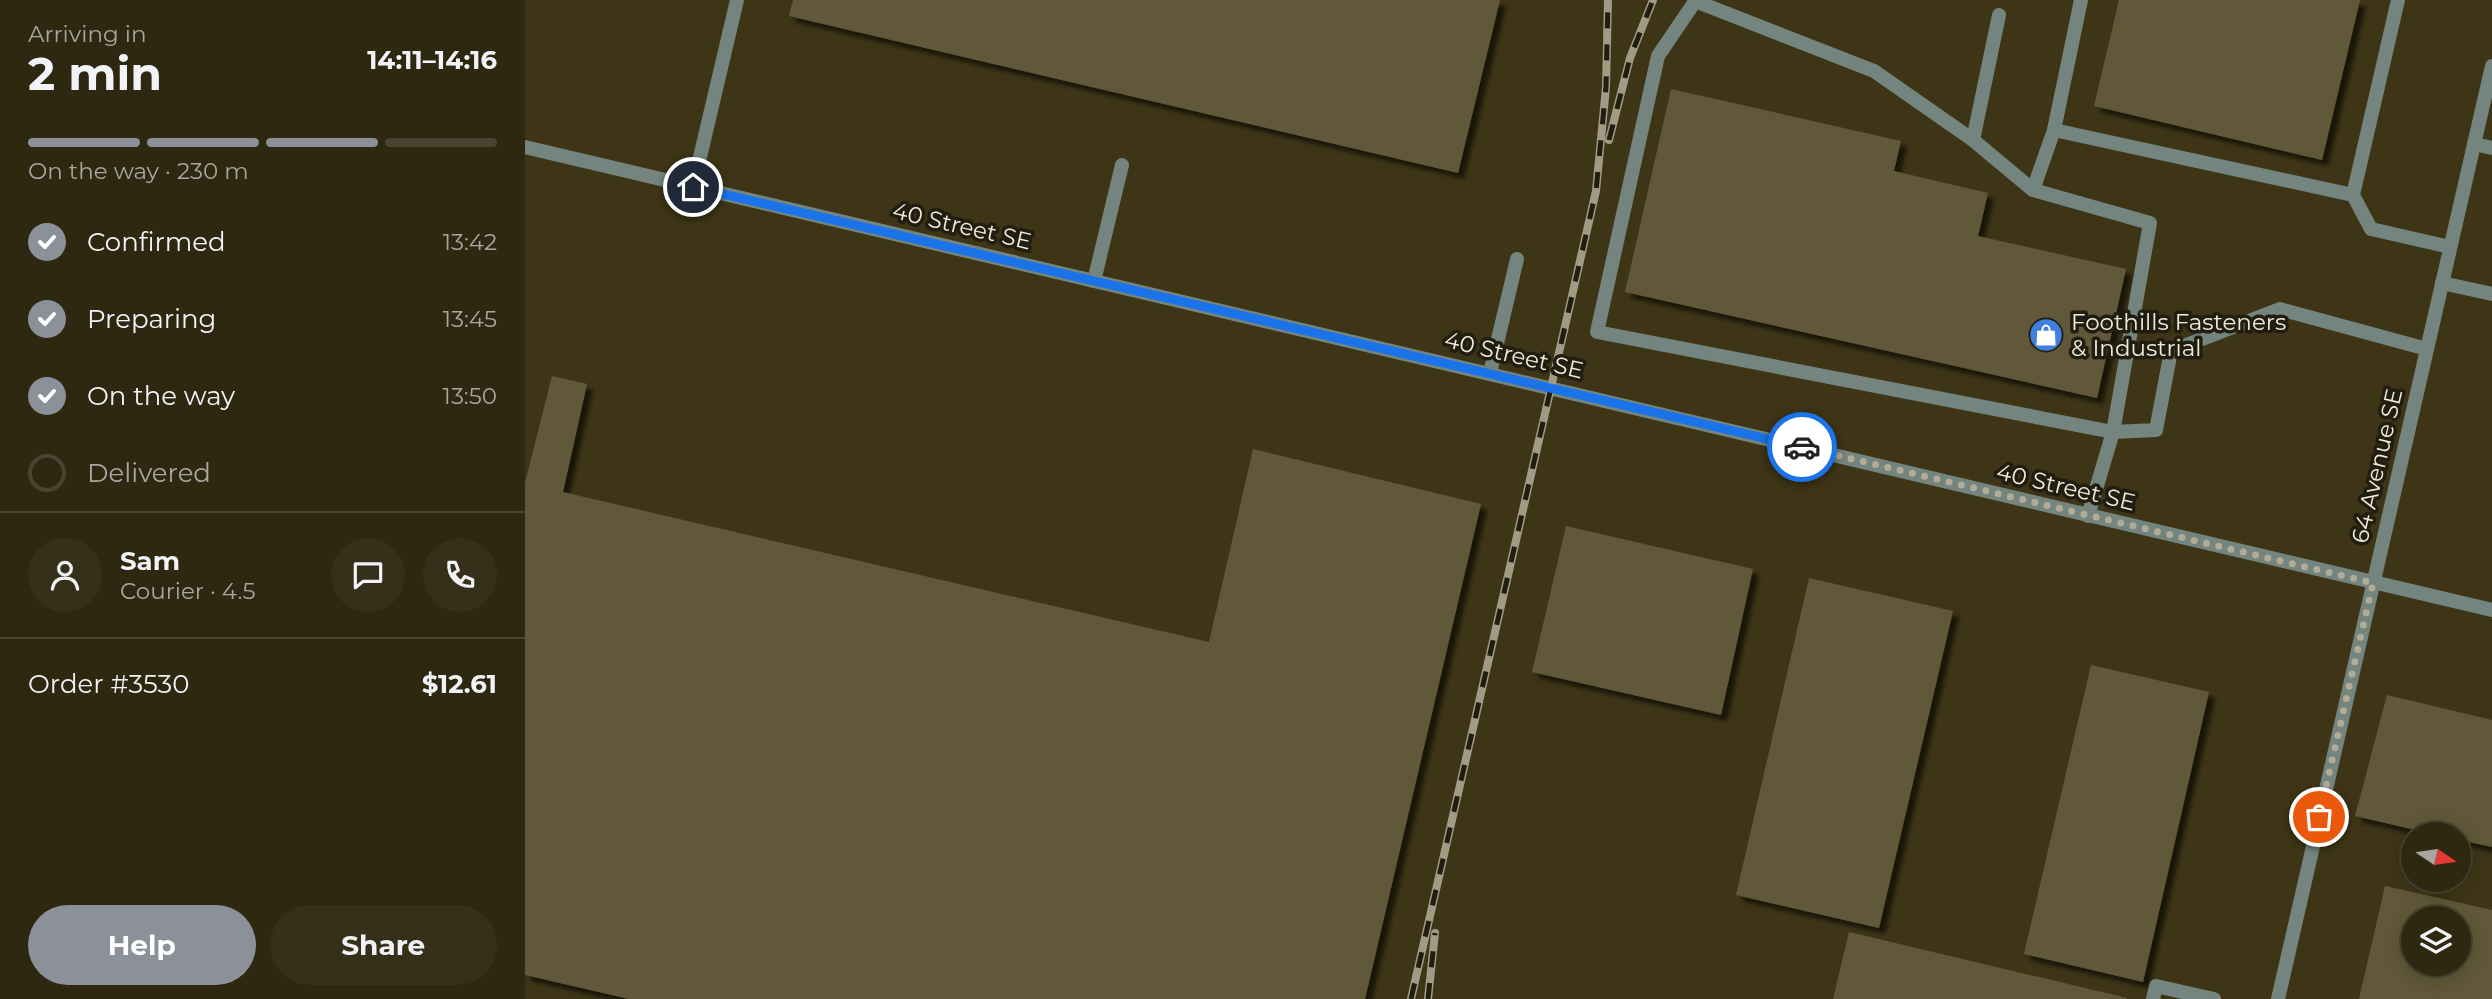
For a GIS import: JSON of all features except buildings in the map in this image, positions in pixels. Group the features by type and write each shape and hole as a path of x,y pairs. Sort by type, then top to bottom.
{"street":[{"path":"693,187 737,0"},
{"path":"2088,516 2113,432 2150,223 2033,190 1973,140 1874,71 1695,0 1658,56 1597,332 2113,432 2156,430 2171,351 2280,309 2427,349"},
{"path":"2033,190 2054,130 2081,0"},
{"path":"2398,0 2353,195 2371,229 2450,247"},
{"path":"1973,140 1999,15"},
{"name":"64 Avenue SE","path":"2278,999 2492,66"},
{"path":"2054,130 2353,195"},
{"path":"2474,144 2492,148"},
{"name":"40 Street SE","path":"525,148 2492,610"},
{"path":"1094,281 1122,164"},
{"path":"1490,373 1517,260"},
{"path":"2442,283 2492,294"},
{"path":"2153,999 2156,986 2214,999"}],"railway":[{"path":"1411,999 1596,191 1606,87 1608,0"},
{"path":"1609,140 1630,58 1653,0"},
{"path":"1428,999 1435,933"}],"way so far":[{"path":"1802,447 2373,583 2319,817"}],"place":[{"name":"Foothills Fasteners & Industrial","path":"2046,335"}],"route":[{"path":"693,187 1802,447"}]}
